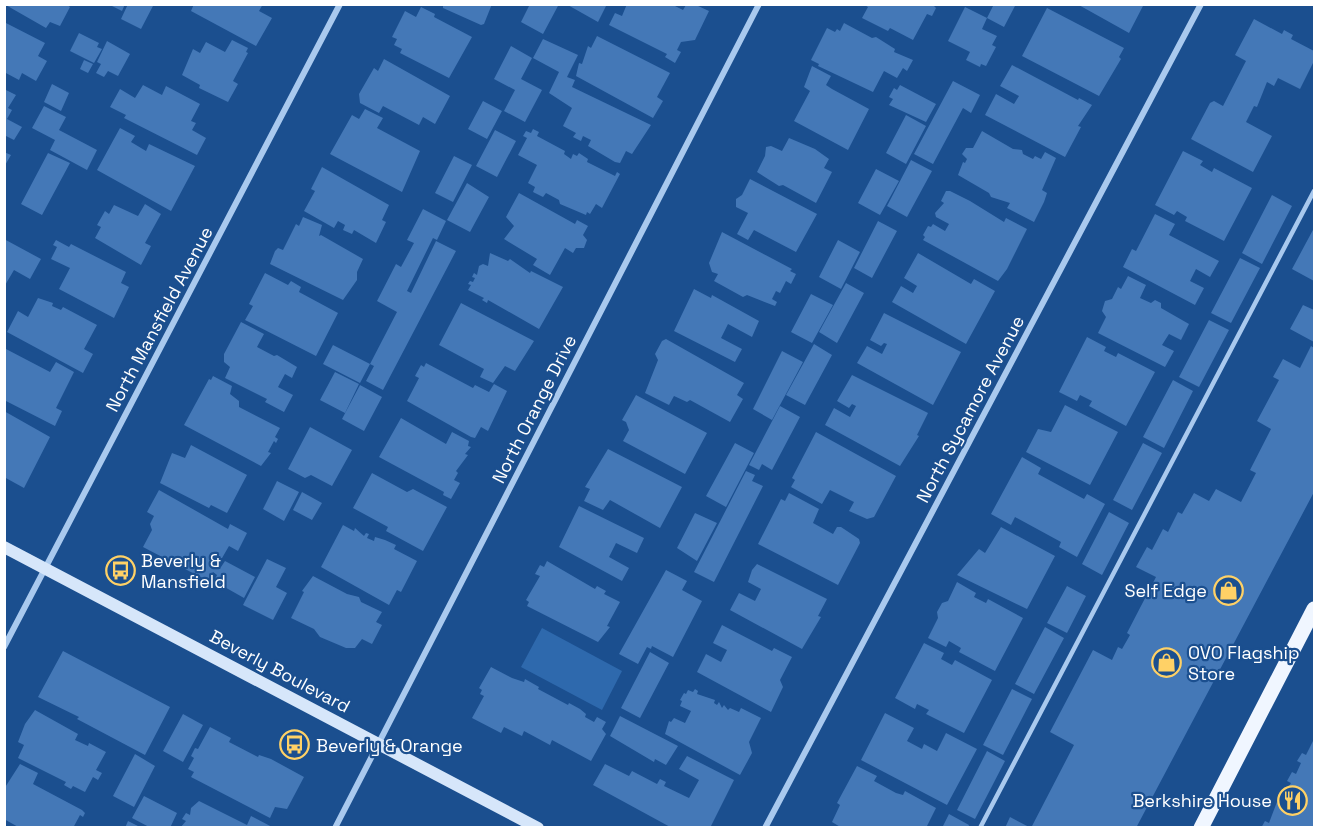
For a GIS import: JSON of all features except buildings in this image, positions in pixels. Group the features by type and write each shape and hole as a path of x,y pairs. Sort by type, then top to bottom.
{"main road":[{"name":"Beverly Boulevard","path":"4,547 538,828"},
{"path":"1202,828 1314,609"}],"street":[{"name":"North Mansfield Avenue","path":"4,647 340,4"},
{"name":"North Orange Drive","path":"335,828 759,4"},
{"name":"North Sycamore Avenue","path":"765,828 1201,4"}],"lane":[{"path":"980,828 1314,191"}],"shaded area":[{"path":"542,628 622,671 602,710 521,667"}],"place":[{"name":"Beverly & Mansfield","path":"120,570"},
{"name":"Self Edge","path":"1228,590"},
{"name":"OVO Flagship Store","path":"1167,662"},
{"name":"Beverly & Orange","path":"295,745"},
{"name":"Berkshire House","path":"1293,800"}]}
